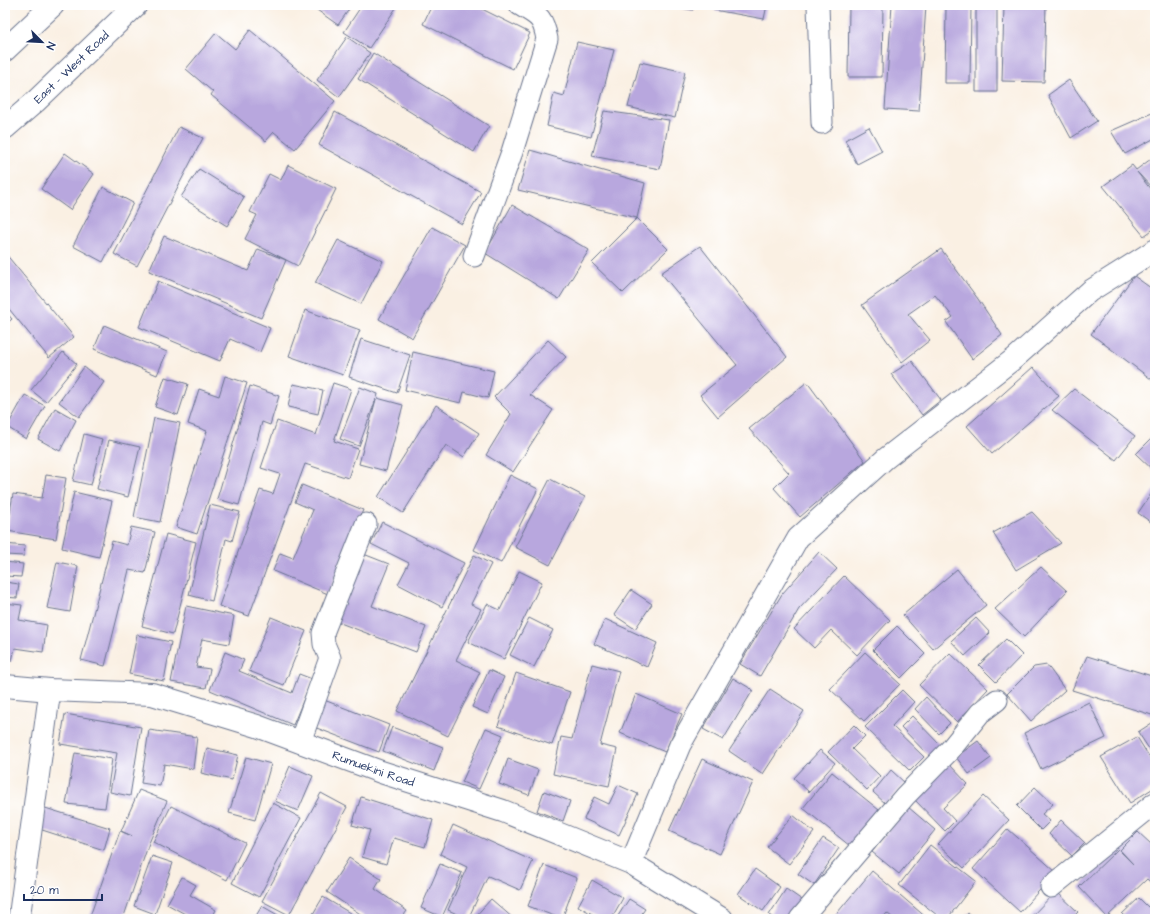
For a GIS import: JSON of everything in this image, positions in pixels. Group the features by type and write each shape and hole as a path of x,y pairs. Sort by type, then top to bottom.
{"street":[{"path":"5,50 53,5"},
{"name":"East - West Road","path":"5,128 35,102 136,5"},
{"path":"474,256 512,152 547,39 545,23 533,12 520,5"},
{"path":"818,5 822,123"},
{"path":"631,863 680,745 798,538 884,459 1015,358 1090,291 1155,250"},
{"path":"300,742 330,658 324,644 323,633 366,524"},
{"name":"Rumuekini Road","path":"5,686 50,690 152,694 257,726 381,772 503,811 631,863 722,919"},
{"path":"19,919 50,690"},
{"path":"800,919 905,796 950,750 980,713 997,700"},
{"path":"1051,887 1155,803"}],"building":[{"path":"310,5 352,5 338,25"},
{"path":"362,5 398,5 369,48 344,32"},
{"path":"432,5 474,5 530,33 513,69 423,24"},
{"path":"662,5 694,5 693,10"},
{"path":"714,5 767,5 764,19 714,10"},
{"path":"849,5 883,5 882,77 848,77"},
{"path":"892,5 926,5 919,111 885,109"},
{"path":"946,5 971,5 970,83 945,83"},
{"path":"976,5 997,5 997,92 976,92"},
{"path":"1004,5 1046,5 1044,82 1002,81"},
{"path":"250,30 335,101 295,149 274,132 266,141 211,95 213,92 186,69 216,33 235,49"},
{"path":"347,37 370,53 339,97 317,80"},
{"path":"577,42 614,50 591,137 547,126 554,93 564,96"},
{"path":"373,53 489,126 474,152 358,79"},
{"path":"640,62 685,72 675,118 628,107"},
{"path":"1069,80 1097,121 1071,138 1048,95"},
{"path":"604,111 669,120 660,169 592,156"},
{"path":"335,112 481,192 462,224 319,145"},
{"path":"1152,113 1155,119 1155,138 1125,154 1111,131"},
{"path":"179,127 203,138 137,266 114,254"},
{"path":"869,127 882,151 857,164 845,140"},
{"path":"530,150 645,183 637,218 518,190"},
{"path":"65,153 94,174 70,210 41,189"},
{"path":"1155,156 1155,191 1137,172 1155,195 1155,228 1144,236 1103,186 1132,165 1136,170"},
{"path":"288,165 336,189 298,266 245,239 257,215 250,212 269,174 281,180"},
{"path":"199,169 244,197 227,226 181,197"},
{"path":"103,187 133,203 103,262 73,246"},
{"path":"512,205 589,250 559,299 485,253"},
{"path":"637,218 668,249 623,293 592,263"},
{"path":"432,227 465,245 412,338 379,319"},
{"path":"164,236 248,271 258,249 286,260 261,318 149,271"},
{"path":"338,240 383,261 361,304 315,283"},
{"path":"700,246 787,357 718,417 700,395 737,365 661,273"},
{"path":"941,249 978,299 1002,335 972,359 946,322 953,317 935,295 908,314 930,340 902,362 862,305"},
{"path":"5,253 74,337 49,358 5,304"},
{"path":"1134,276 1155,291 1155,382 1091,334"},
{"path":"158,281 270,328 260,352 230,339 220,361 139,327"},
{"path":"305,310 360,330 343,375 289,356"},
{"path":"5,311 12,319 5,325"},
{"path":"104,325 167,352 157,375 94,349"},
{"path":"361,339 410,355 397,393 349,377"},
{"path":"548,340 566,357 530,395 553,410 513,472 486,455 511,414 494,397"},
{"path":"63,352 77,364 46,402 31,390"},
{"path":"413,352 494,371 488,398 464,392 461,403 405,390"},
{"path":"912,361 941,400 922,415 891,374"},
{"path":"84,367 104,382 79,417 59,402"},
{"path":"1033,367 1059,396 992,454 967,426"},
{"path":"225,376 247,383 197,534 176,527 207,431 188,424 199,389 219,396"},
{"path":"165,377 188,384 178,415 155,407"},
{"path":"807,382 865,461 800,517 774,488 789,473 749,429"},
{"path":"333,383 351,389 334,441 358,449 348,478 305,464 249,616 219,606 260,490 273,494 280,474 261,468 277,421 316,435"},
{"path":"293,384 323,390 318,414 288,407"},
{"path":"250,386 279,396 270,425 262,422 239,505 217,499"},
{"path":"360,387 378,394 377,398 403,405 386,471 359,464 376,399 359,446 340,439"},
{"path":"1074,389 1135,436 1116,460 1052,410"},
{"path":"25,395 45,406 26,439 7,427"},
{"path":"436,405 479,433 464,457 446,445 403,513 378,497"},
{"path":"55,408 76,420 60,451 38,439"},
{"path":"154,418 180,423 160,522 134,517"},
{"path":"84,434 102,439 91,485 73,481"},
{"path":"1155,435 1155,472 1136,454"},
{"path":"109,440 140,447 128,497 97,489"},
{"path":"46,475 66,478 56,539 7,531 13,494 42,498"},
{"path":"510,475 538,489 501,563 474,550"},
{"path":"550,479 585,497 550,565 515,547"},
{"path":"302,485 363,510 328,594 273,571 280,553 293,558 313,510 295,502"},
{"path":"1155,488 1155,525 1138,513"},
{"path":"74,492 112,501 99,557 62,548"},
{"path":"210,505 240,512 232,541 226,539 212,601 189,595"},
{"path":"1032,512 1061,543 1016,570 993,533"},
{"path":"382,522 464,563 442,607 398,584 409,563 371,544"},
{"path":"131,527 155,532 145,573 129,570 105,666 81,660 112,541 127,545"},
{"path":"166,534 196,542 173,634 142,626"},
{"path":"5,544 25,546 24,556 5,555"},
{"path":"819,552 837,569 799,609 760,676 740,664 782,594"},
{"path":"361,553 389,564 372,606 426,627 416,652 335,621"},
{"path":"474,555 491,564 471,604 481,609 456,660 480,672 448,736 397,711"},
{"path":"5,562 23,564 21,577 5,576"},
{"path":"57,562 78,566 70,612 47,608"},
{"path":"1041,567 1067,591 1024,637 995,609"},
{"path":"957,569 986,605 933,649 903,615"},
{"path":"519,571 542,582 504,659 468,642 487,604 500,610"},
{"path":"844,576 890,620 857,655 831,630 814,648 794,629"},
{"path":"5,582 19,584 17,598 5,597"},
{"path":"631,590 652,604 635,629 614,615"},
{"path":"5,603 22,605 19,620 47,625 43,652 15,648 12,661 5,660"},
{"path":"186,606 234,616 229,644 202,639 196,667 210,669 206,688 171,682"},
{"path":"271,617 306,631 284,685 249,671"},
{"path":"529,618 553,630 534,667 510,655"},
{"path":"976,618 990,633 965,656 951,641"},
{"path":"605,619 657,643 647,667 594,644"},
{"path":"897,626 925,654 901,678 873,650"},
{"path":"137,635 171,642 164,681 129,674"},
{"path":"1006,639 1022,655 996,682 979,665"},
{"path":"225,652 244,660 239,671 292,693 299,674 312,679 293,725 210,690"},
{"path":"865,652 900,684 864,721 830,689"},
{"path":"950,653 988,689 957,722 919,685"},
{"path":"1087,656 1155,677 1155,716 1072,690"},
{"path":"592,664 619,671 600,745 617,749 609,786 553,774 561,737 572,739"},
{"path":"1047,665 1065,690 1031,721 1007,694 1034,667"},
{"path":"489,670 504,677 488,714 472,707"},
{"path":"516,673 570,692 552,745 498,726"},
{"path":"733,678 753,690 723,740 703,729"},
{"path":"770,689 804,711 763,774 729,751"},
{"path":"902,690 914,702 892,726 924,757 910,771 865,727"},
{"path":"636,694 682,714 665,752 620,733"},
{"path":"926,697 950,723 939,734 915,709"},
{"path":"324,700 389,725 379,752 314,727"},
{"path":"1089,702 1106,738 1041,769 1024,733"},
{"path":"65,714 141,727 130,796 110,792 117,753 60,744"},
{"path":"912,716 941,746 930,757 901,727"},
{"path":"1155,721 1155,758 1138,732"},
{"path":"854,725 865,736 852,749 880,776 867,790 828,752"},
{"path":"392,727 443,747 434,771 383,751"},
{"path":"486,728 503,735 479,789 462,782"},
{"path":"149,730 197,737 193,769 164,764 160,786 141,783"},
{"path":"1137,737 1155,766 1155,787 1130,803 1101,757"},
{"path":"978,741 991,758 969,774 956,757"},
{"path":"207,748 238,755 232,780 201,773"},
{"path":"820,750 835,763 809,792 794,778"},
{"path":"75,753 112,759 105,808 66,804"},
{"path":"246,757 271,764 255,820 229,813"},
{"path":"508,759 538,770 529,795 499,784"},
{"path":"702,759 753,782 720,854 669,831"},
{"path":"949,764 968,784 943,808 955,821 945,831 913,798"},
{"path":"290,766 313,776 298,811 275,801"},
{"path":"891,770 905,783 886,804 873,792"},
{"path":"832,772 879,810 850,846 803,808"},
{"path":"618,785 638,794 619,835 584,819 594,797 609,804"},
{"path":"1035,787 1053,804 1042,814 1050,821 1041,830 1017,806"},
{"path":"139,790 167,801 149,843 123,919 89,919 120,831 132,836 121,831"},
{"path":"544,791 570,801 563,821 537,811"},
{"path":"321,793 347,807 289,915 262,901"},
{"path":"983,796 1009,820 964,868 938,844"},
{"path":"361,797 433,820 425,847 394,838 386,864 362,857 370,830 352,825"},
{"path":"273,803 301,818 259,897 232,883"},
{"path":"171,806 245,843 227,880 153,842"},
{"path":"42,807 110,828 104,850 36,828"},
{"path":"908,807 935,830 899,874 872,852"},
{"path":"793,815 814,832 789,864 767,847"},
{"path":"1061,820 1085,843 1072,856 1049,834"},
{"path":"453,825 533,861 520,890 488,876 468,919 448,910 467,867 440,854"},
{"path":"1008,829 1056,872 1020,912 973,869"},
{"path":"1138,832 1151,844 1155,840 1155,886 1147,879 1107,917 1079,887 1118,849 1133,864 1120,850"},
{"path":"823,838 839,848 814,885 798,874"},
{"path":"930,845 976,881 947,919 942,919 899,885"},
{"path":"152,856 173,863 155,914 134,906"},
{"path":"349,858 381,879 375,889 407,911 401,919 368,919 327,892"},
{"path":"440,864 462,873 442,917 421,908"},
{"path":"544,865 577,878 562,919 528,906"},
{"path":"755,869 780,887 763,911 738,894"},
{"path":"872,871 928,919 894,919 887,913 882,919 833,918"},
{"path":"182,877 196,885 190,895 216,910 211,919 194,919 167,904"},
{"path":"592,880 623,898 611,919 601,919 578,906"},
{"path":"786,889 802,900 790,919 775,919 769,915"},
{"path":"1056,891 1078,912 1071,919 1029,919"},
{"path":"323,897 360,919 310,919"},
{"path":"1139,898 1148,907 1155,901 1155,919 1127,919 1122,914"},
{"path":"491,899 514,919 473,919"},
{"path":"629,899 645,909 638,919 616,919"},
{"path":"262,906 283,918 254,919"},
{"path":"968,913 975,919 963,919"}]}
